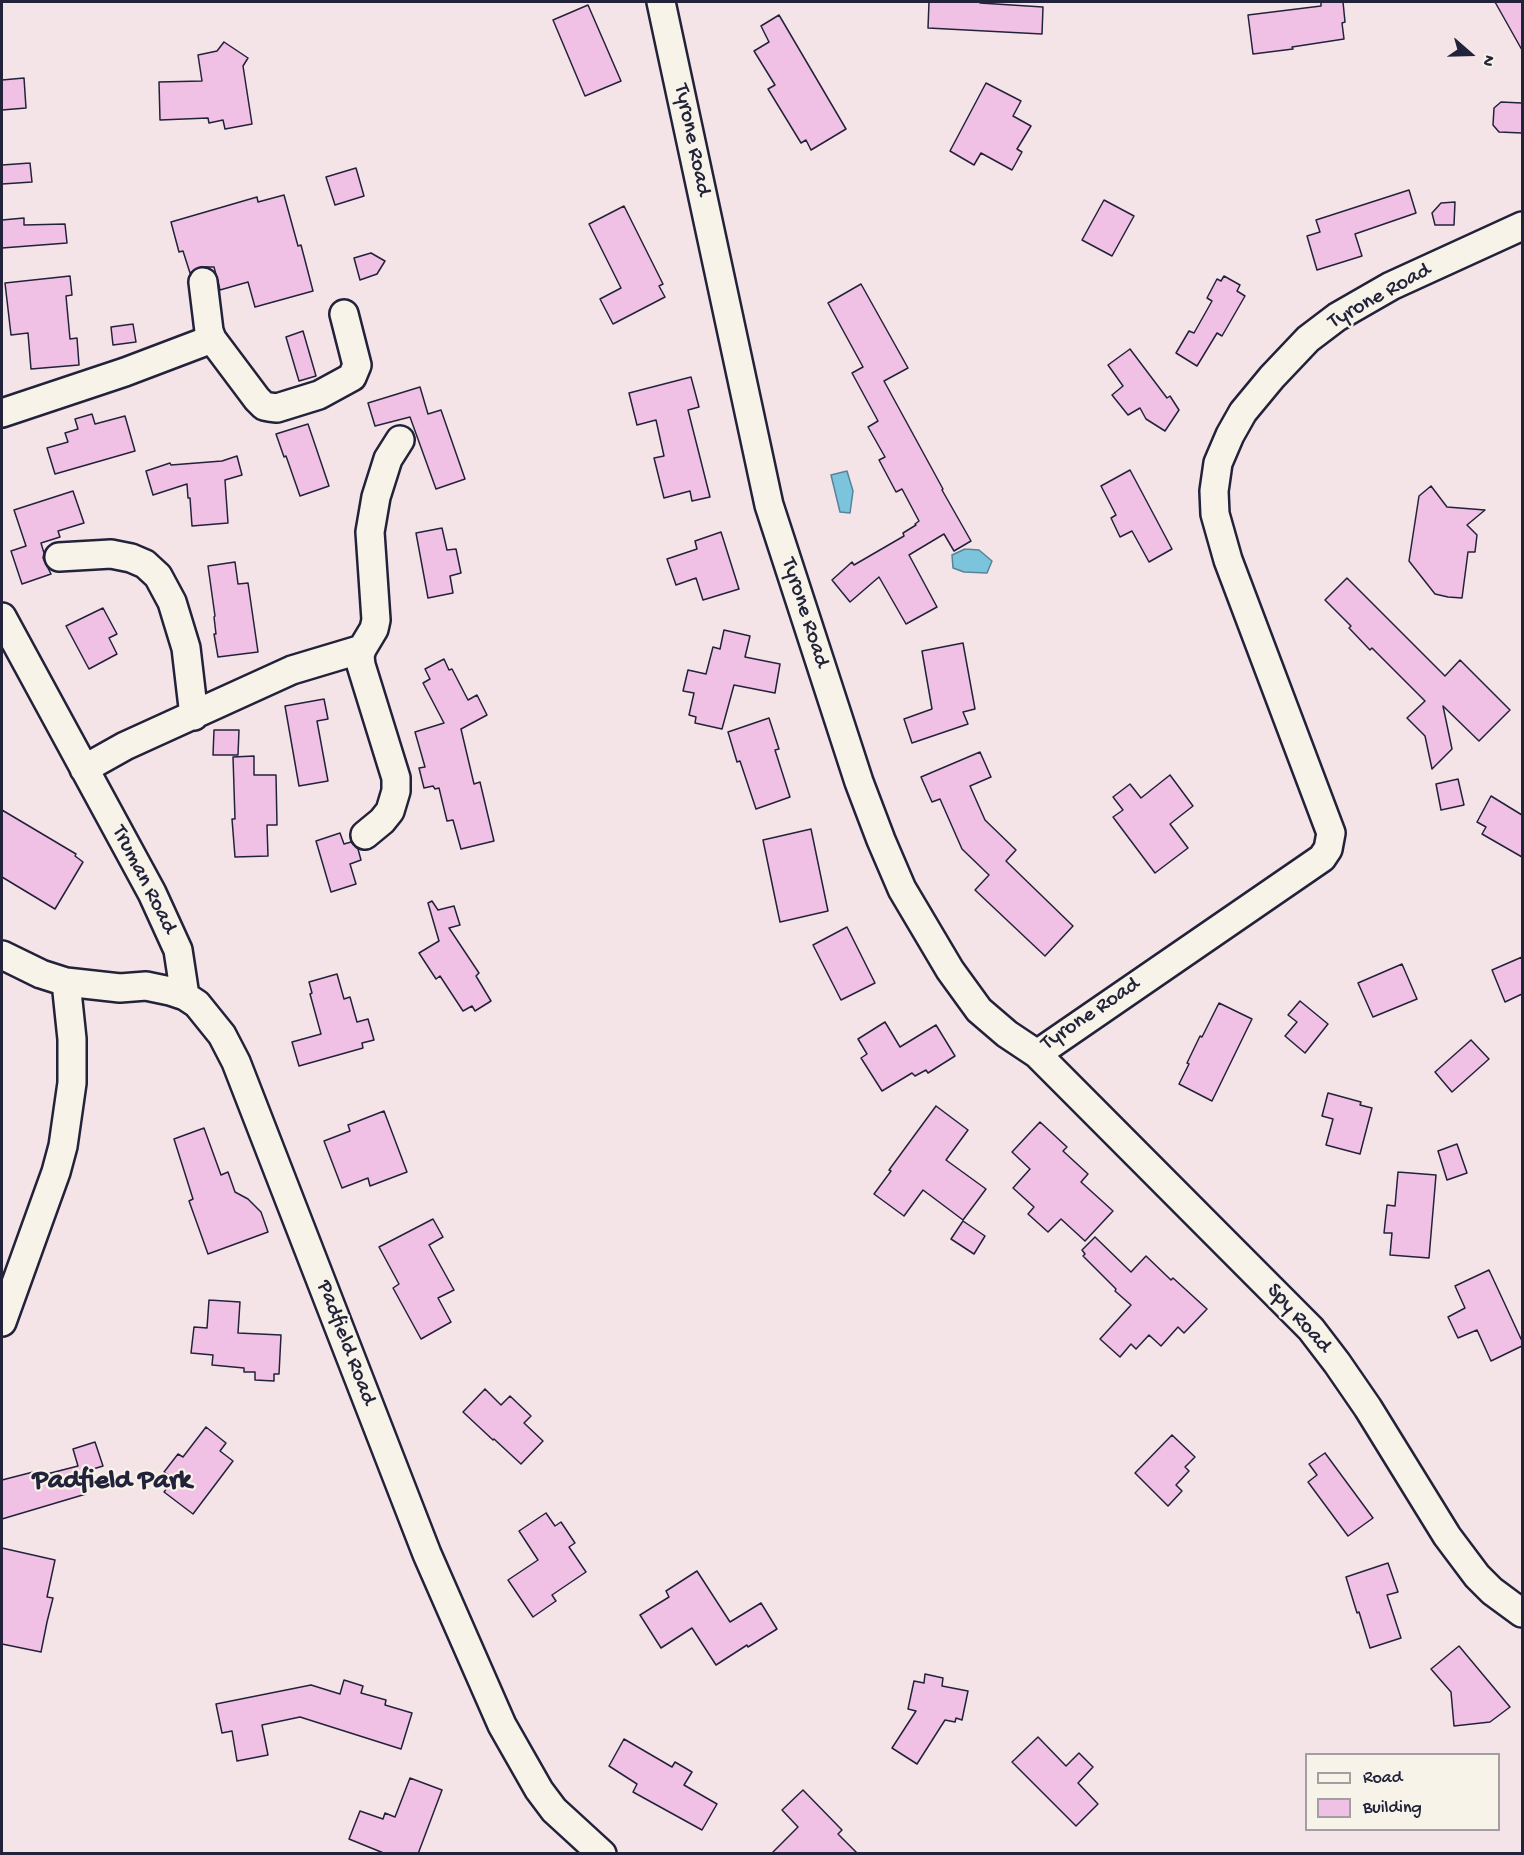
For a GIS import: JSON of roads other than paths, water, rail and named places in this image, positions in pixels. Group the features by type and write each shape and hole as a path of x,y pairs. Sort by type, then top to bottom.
{"street":[{"name":"Tyrone Road","path":"662,2 769,505 859,782 902,889 950,970 979,1010 990,1021 1037,1054 1322,858 1328,849 1330,833 1224,548 1215,514 1214,491 1218,463 1243,412 1308,339 1337,317 1391,286 1522,226"},
{"path":"203,282 209,332 212,339 264,406 277,408 319,395 352,377 357,365 344,314"},
{"path":"2,413 125,372 212,339"},
{"path":"365,835 390,811 396,791 396,778 360,656 372,635 376,620 370,532 375,505 387,459 400,440"},
{"path":"59,557 111,554 146,564 158,576 172,602 186,648 194,716"},
{"name":"Truman Road","path":"2,617 152,893 178,950 185,996"},
{"path":"84,769 125,746 292,670 362,649"},
{"name":"Padfield Road","path":"2,955 41,974 66,982 120,988 146,986 162,988 185,996 197,1004 222,1035 236,1062 427,1554 502,1725 539,1790 554,1810 602,1854"},
{"path":"2,1322 56,1172 63,1146 72,1083 72,1039 66,982"},
{"name":"Spy Road","path":"1037,1054 1311,1329 1368,1408 1447,1536 1477,1576 1492,1591 1522,1613"}],"water":[{"path":"847,471 853,491 850,513 840,512 831,475"},
{"path":"965,549 979,550 992,561 987,573 964,572 953,568 952,555"}],"district":[{"name":"Padfield Park","path":"112,1483"}]}
